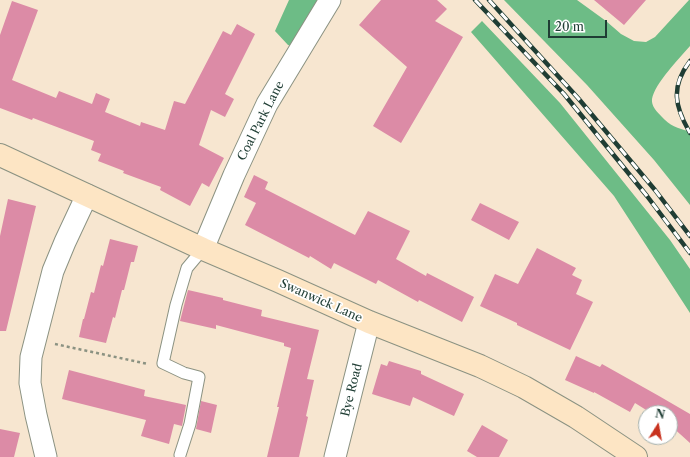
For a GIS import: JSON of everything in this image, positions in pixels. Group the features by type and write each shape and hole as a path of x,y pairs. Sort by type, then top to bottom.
{"street":[{"name":"Coal Park Lane","path":"204,249 234,175 267,104 330,0"},
{"name":"Swanwick Lane","path":"0,155 204,249 369,322 480,366 524,387 576,417 636,457"},
{"path":"46,457 30,383 31,357 53,271 87,195"},
{"name":"Bye Road","path":"336,457 369,322"}],"lane":[{"path":"180,455 190,424 199,377 184,373 163,363 176,305 187,268 204,249"}],"path":[{"path":"35,340 150,364"}],"green space":[{"path":"289,0 323,0 292,46 288,45 275,31"},
{"path":"504,0 577,0 621,34 634,41 646,42 655,37 690,0 690,46 662,79 654,93 652,102 656,111 665,120 677,128 690,131 690,205 654,160 587,85"},
{"path":"482,21 560,103 670,240 690,269 690,313 614,196 471,32"}],"building":[{"path":"381,0 437,0 447,9 435,21 463,37 401,143 373,126 407,67 359,25"},
{"path":"594,0 646,0 624,25"},
{"path":"12,1 38,10 12,80 56,98 59,91 92,104 96,93 110,99 105,112 140,126 141,122 165,130 174,101 185,104 223,31 231,35 237,24 255,34 225,94 234,99 225,117 211,110 199,145 224,158 209,187 202,183 190,206 160,190 161,187 123,173 124,171 98,161 101,154 91,150 94,141 33,118 32,120 0,108 0,35"},
{"path":"254,175 268,182 265,189 355,235 368,211 410,231 396,259 426,276 427,273 474,297 462,322 419,300 418,302 378,280 376,284 334,263 331,269 310,256 309,258 245,225 256,203 244,197"},
{"path":"8,199 36,206 6,331 0,331 0,236"},
{"path":"480,203 519,222 509,240 471,220"},
{"path":"110,239 138,246 134,262 131,262 124,290 122,290 115,318 113,317 106,343 79,337 91,292 94,293 101,265 103,266"},
{"path":"537,248 576,268 572,275 582,280 576,294 593,302 570,350 480,306 495,274 518,284"},
{"path":"188,290 223,298 223,300 262,310 261,316 319,330 307,379 314,380 299,457 267,457 291,348 284,346 284,343 216,325 216,329 180,321"},
{"path":"576,356 600,367 602,364 674,405 638,405 635,403 630,412 594,392 565,380"},
{"path":"389,361 421,371 421,374 464,394 454,416 413,397 410,406 372,394 381,364 387,366"},
{"path":"69,370 145,390 144,396 186,405 182,426 174,424 169,444 141,436 146,420 62,399"},
{"path":"201,401 217,405 211,433 196,429"},
{"path":"678,407 690,414 690,443 678,432"},
{"path":"482,425 508,440 499,457 477,457 467,451"},
{"path":"0,429 20,433 14,457 0,457"}],"railway":[{"path":"475,0 564,94 647,196 690,253"},
{"path":"489,0 578,98 655,190 690,236"},
{"path":"690,61 679,80 677,88 678,106 690,133"}]}
